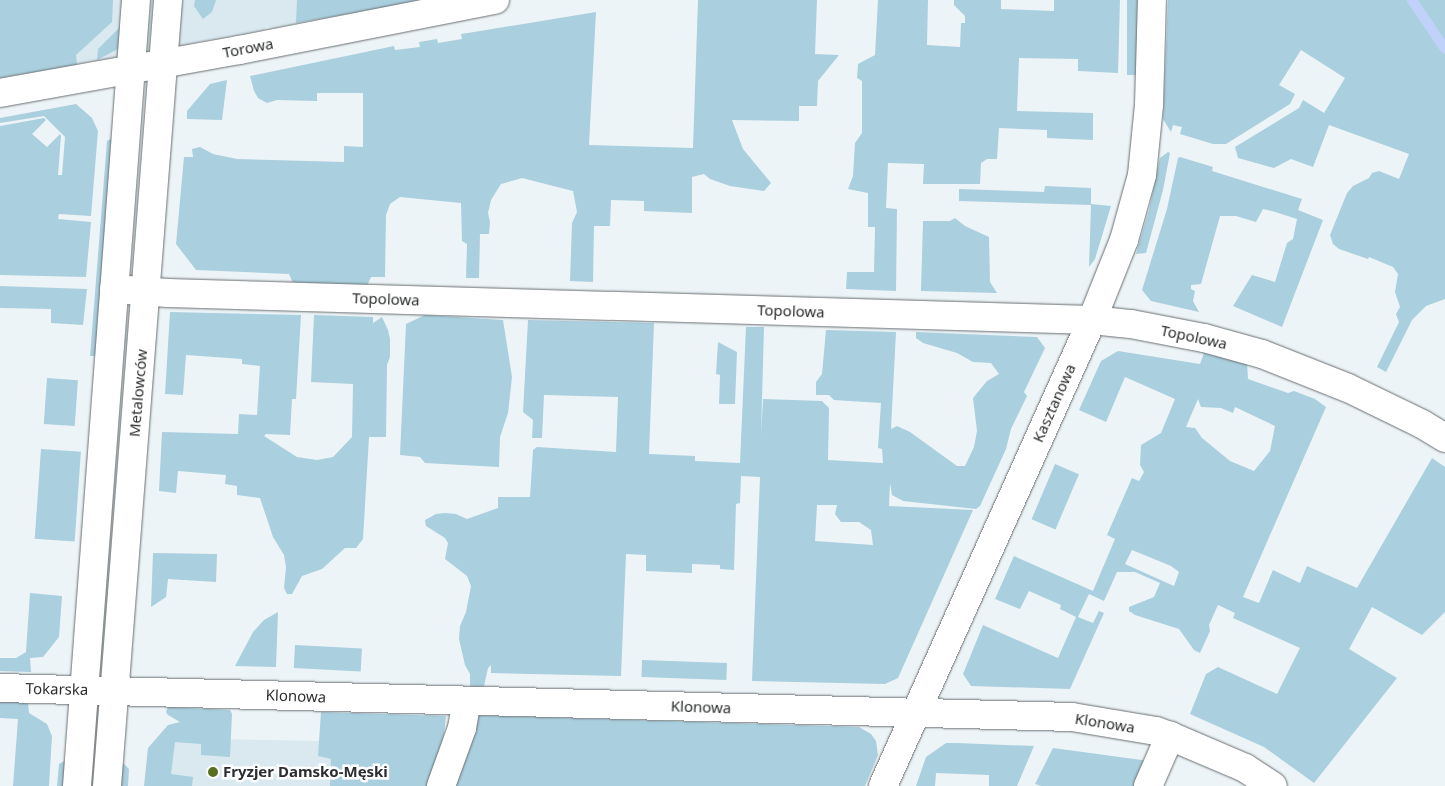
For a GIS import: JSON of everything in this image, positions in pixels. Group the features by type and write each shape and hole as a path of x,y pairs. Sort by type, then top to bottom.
{"street":[{"path":"77,786 114,289 133,69 136,0"},
{"name":"Metalowców","path":"107,786 168,0"},
{"name":"Torowa","path":"0,93 163,64 495,0"},
{"name":"Kasztanowa","path":"883,786 1092,320 1124,240 1142,174 1149,105 1152,0"},
{"name":"Topolowa","path":"114,289 146,292 1092,320 1131,324 1204,338 1262,354 1348,388 1422,424 1445,438"},
{"name":"Tokarska","path":"0,688 115,690"},
{"name":"Klonowa","path":"115,690 1072,717 1156,731 1245,768 1273,786"},
{"path":"441,786 462,728 467,701"},
{"path":"1148,786 1170,736"}],"shaded area":[{"path":"0,0 421,0 273,28 266,27 264,30 0,78"},
{"path":"0,0 113,0 112,22 76,55 77,65 0,78"},
{"path":"195,0 216,0 212,12 203,19 194,6"},
{"path":"297,0 427,0 296,23"},
{"path":"698,0 817,0 815,54 839,55 818,81 817,106 799,106 799,121 732,120 743,149 771,183 764,191 730,186 710,179 704,174 692,177 692,213 644,211 644,201 611,200 610,226 594,226 593,282 570,281 572,223 577,212 573,191 522,178 501,184 491,200 488,213 490,222 489,234 480,234 479,278 466,278 467,244 462,241 461,203 400,197 390,204 386,215 385,277 371,277 367,286 303,287 293,283 289,274 196,270 176,244 184,157 193,157 192,149 200,147 213,154 237,159 344,162 344,146 363,147 363,93 317,93 317,101 277,100 267,103 258,98 250,76 394,46 395,50 420,47 419,42 437,39 438,43 462,39 461,34 596,12 589,145 693,148"},
{"path":"878,0 928,0 927,45 960,47 961,23 965,23 965,16 954,5 954,0 1001,0 1001,9 1054,11 1054,0 1120,0 1118,73 1078,71 1078,59 1019,58 1017,111 1093,113 1093,140 1047,138 1047,130 999,128 997,159 987,159 981,163 980,184 923,184 924,164 888,163 886,208 897,209 896,291 846,289 847,272 874,272 875,227 868,227 868,193 848,189 853,176 855,143 862,133 862,81 857,78 858,64 875,55"},
{"path":"1127,0 1138,0 1138,75 1127,75"},
{"path":"1168,0 1445,0 1445,299 1426,306 1412,320 1386,372 1377,367 1399,322 1396,314 1400,307 1395,292 1398,274 1393,267 1369,257 1368,259 1339,249 1333,244 1330,235 1347,193 1353,186 1369,178 1372,173 1379,171 1399,179 1409,154 1329,125 1313,167 1291,159 1274,168 1238,158 1235,147 1299,108 1303,100 1324,113 1345,78 1301,50 1279,85 1295,94 1290,104 1226,144 1213,144 1180,134 1182,127 1173,125 1171,132 1163,119"},
{"path":"121,26 122,43 118,49 97,60 98,49"},
{"path":"227,80 222,120 187,119 187,111 210,84"},
{"path":"76,104 92,118 98,131 91,216 59,214 58,219 91,222 86,277 0,275 0,126 44,118 46,120 32,134 47,147 60,134 58,175 62,175 65,137 44,116 0,123 0,118"},
{"path":"111,139 116,140 100,351 94,356 90,356 107,141"},
{"path":"1168,152 1170,153 1163,190 1146,253 1136,254 1149,210 1160,158"},
{"path":"1178,158 1213,167 1212,171 1302,199 1298,210 1323,220 1282,327 1233,306 1252,275 1275,282 1287,243 1293,239 1297,219 1272,211 1263,209 1256,222 1236,216 1220,216 1201,284 1191,285 1191,289 1195,291 1193,301 1199,312 1151,301 1142,290 1167,209"},
{"path":"1045,186 1091,188 1091,204 1111,206 1095,259 1089,267 1091,205 959,201 959,189 1044,192"},
{"path":"955,218 965,226 989,237 990,282 997,293 921,291 923,221 950,221"},
{"path":"0,286 87,289 83,325 51,323 51,309 0,308"},
{"path":"170,312 301,315 296,399 292,399 290,435 266,434 264,436 297,457 317,460 333,457 352,437 353,384 311,382 314,315 373,317 373,323 382,317 388,330 390,357 387,365 386,437 369,437 363,539 356,548 345,548 322,569 302,576 292,594 287,594 284,588 286,567 284,555 273,537 260,498 237,495 237,486 225,484 226,475 178,471 176,493 159,491 162,432 238,434 239,414 257,415 260,366 242,364 242,359 186,355 183,395 165,394"},
{"path":"425,315 503,320 512,377 508,413 500,437 499,467 425,463 420,457 400,455 406,324"},
{"path":"528,320 654,323 649,454 695,456 695,461 740,463 746,327 764,327 761,436 763,399 822,401 829,408 828,460 883,463 882,449 878,448 881,403 834,400 829,395 816,395 816,382 822,374 826,330 896,332 891,429 897,426 910,432 957,466 965,466 974,447 977,431 973,398 987,381 999,374 991,363 973,362 957,353 923,343 916,338 916,332 1037,337 1045,348 1024,392 1027,396 1011,429 1006,449 980,506 976,509 903,501 892,495 890,483 889,506 973,510 898,678 885,684 752,681 760,477 741,476 740,503 736,504 734,570 720,569 720,565 692,564 692,573 646,571 646,555 626,554 621,676 491,673 491,665 488,668 484,686 470,686 470,674 465,665 459,639 460,626 466,612 471,586 467,576 445,559 448,543 445,538 426,526 425,520 436,514 445,513 456,514 467,519 498,508 498,497 530,497 533,450 537,447 616,452 618,397 544,395 542,438 532,438 533,420 523,412","holes":["817,505 837,505 835,514 841,522 859,522 871,530 873,545 815,541"]},
{"path":"718,342 737,352 735,404 719,404 720,375 716,374"},
{"path":"1205,350 1247,363 1248,379 1288,393 1294,391 1315,399 1326,407 1243,597 1259,603 1273,570 1300,583 1307,566 1357,588 1432,458 1445,467 1445,612 1422,635 1372,607 1349,649 1397,678 1314,783 1264,747 1190,714 1206,674 1218,667 1277,694 1300,648 1233,618 1235,613 1218,605 1209,625 1210,631 1200,653 1194,650 1179,629 1135,615 1129,611 1129,607 1154,597 1160,583 1135,572 1117,572 1104,601 1089,594 1078,617 1093,623 1099,611 1104,613 1070,689 971,686 963,674 983,625 1058,658 1076,617 1060,609 1061,605 1029,591 1020,609 995,599 1014,556 1093,591 1115,539 1107,535 1132,478 1139,481 1144,472 1140,465 1141,445 1161,433 1175,399 1125,377 1106,422 1079,410 1101,361 1118,351 1200,364","holes":["1198,399 1201,407 1221,408 1233,413 1235,407 1275,426 1270,451 1254,471 1230,461 1202,438 1195,428 1186,427","1132,550 1171,566 1179,572 1174,586 1125,564"]},
{"path":"47,378 78,380 75,426 44,424"},
{"path":"41,449 81,452 75,542 35,539"},
{"path":"1055,464 1079,474 1055,529 1032,519"},
{"path":"153,553 217,554 216,582 168,579 166,597 151,607"},
{"path":"30,593 62,596 59,637 43,657 30,658 31,672 0,671 0,658 16,658 26,652"},
{"path":"278,612 276,667 235,666 253,632 264,620"},
{"path":"295,645 362,649 361,671 294,668"},
{"path":"642,660 727,663 726,680 641,677"},
{"path":"0,701 28,702 29,713 47,724 52,736 49,786 13,786 18,719 0,718"},
{"path":"168,707 230,710 232,714 230,757 201,755 201,744 175,742 171,774 193,777 192,786 144,786 148,748 168,725 180,722 168,715 166,712"},
{"path":"321,712 446,716 443,743 473,715 859,727 871,734 876,741 878,755 865,786 330,786 331,759 318,756"},
{"path":"162,738 319,741 396,786 157,786"},
{"path":"946,743 1034,746 1017,786 989,786 989,775 936,773 935,786 916,786 926,757"},
{"path":"1053,748 1149,761 1138,786 1041,786 1035,784"},
{"path":"68,759 66,786 57,786 59,764"},
{"path":"120,760 129,769 128,786 118,786"}],"waterway":[{"path":"1412,0 1445,49"}],"place":[{"name":"Fryzjer Damsko-Męski","path":"213,772"}]}
